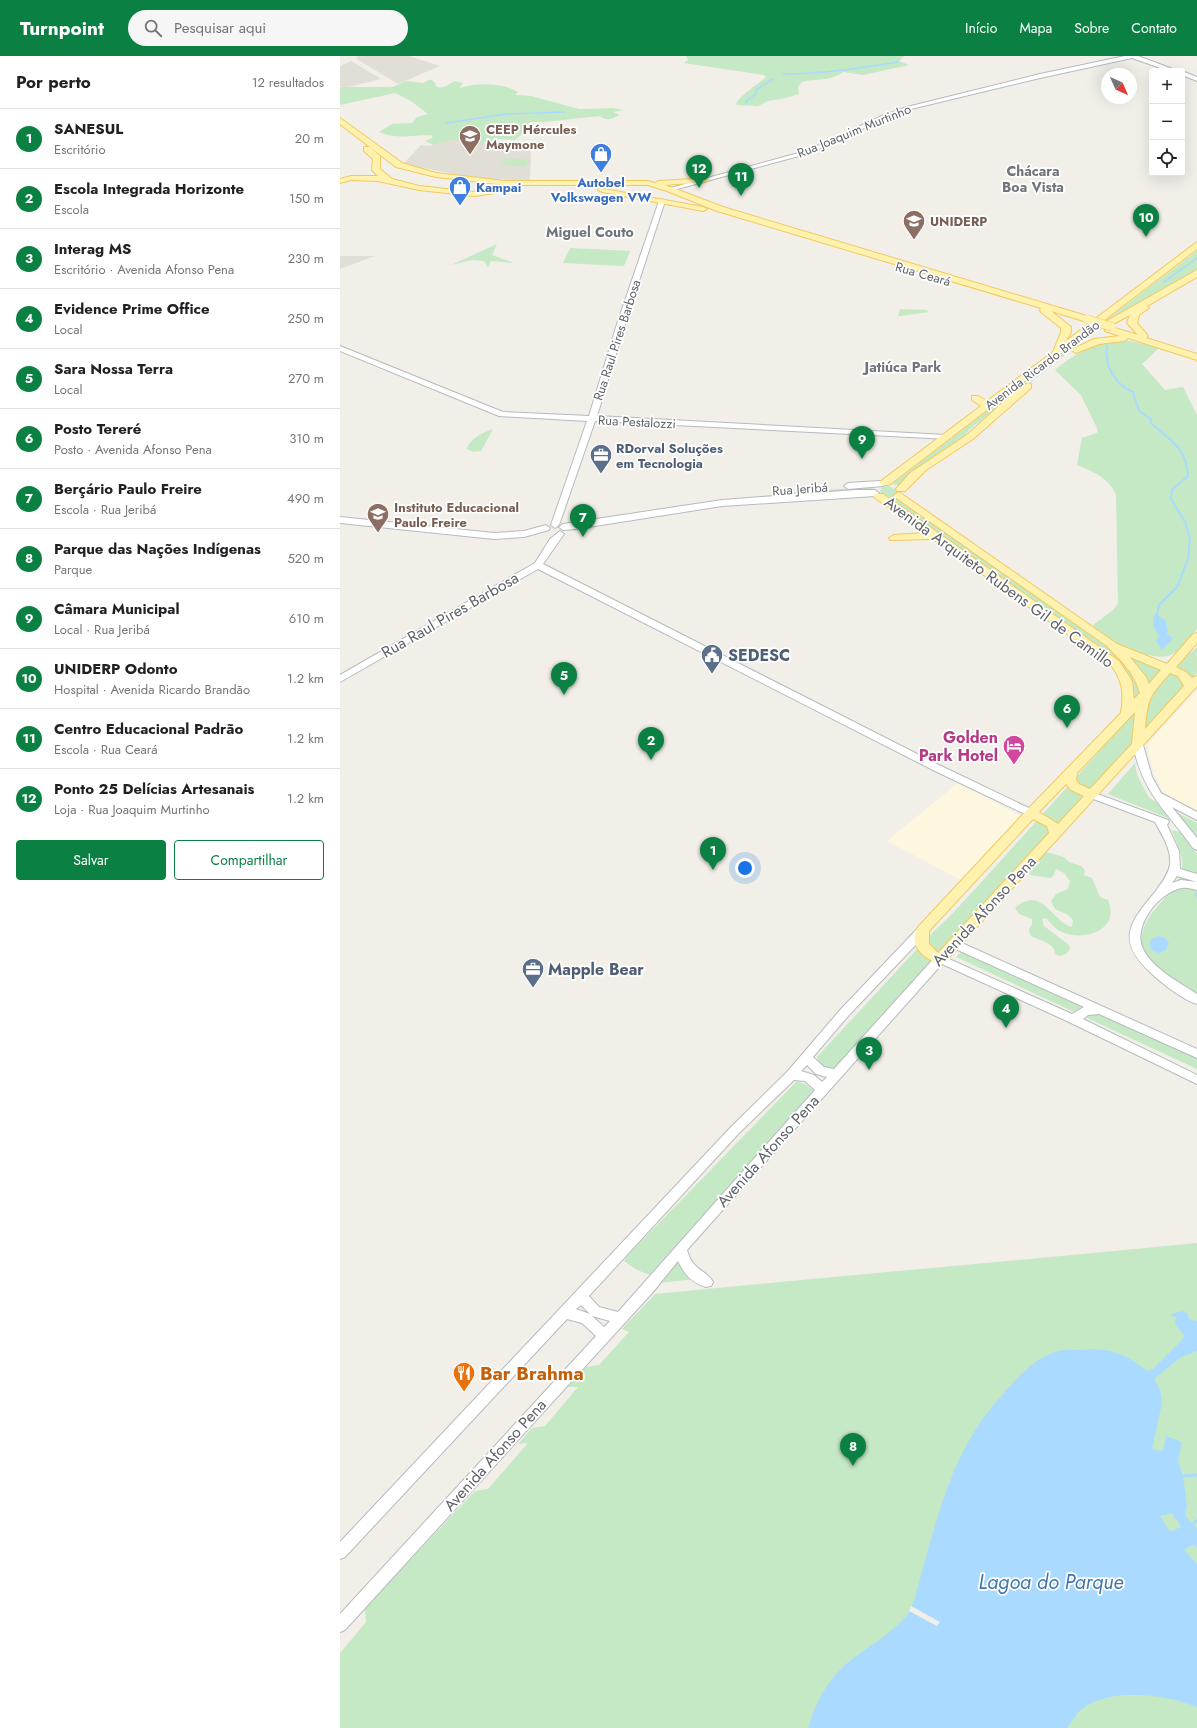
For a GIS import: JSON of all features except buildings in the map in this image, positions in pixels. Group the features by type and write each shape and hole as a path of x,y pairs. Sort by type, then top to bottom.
{"main road":[{"path":"340,120 402,167 393,178 384,180 376,168 377,160 375,156 340,126"},
{"name":"Rua Joaquim Murtinho","path":"340,179 376,168 402,167 436,175 505,182 648,183 670,189"},
{"name":"Rua Joaquim Murtinho","path":"340,179 351,178 384,180 419,188 474,194 493,193 531,185 573,186 648,198"},
{"path":"648,183 706,179"},
{"path":"690,197 690,191 706,179"},
{"path":"614,192 644,192 670,189"},
{"path":"662,201 670,189"},
{"name":"Rua Ceará","path":"670,189 701,202 1012,296 1110,328 1197,352"},
{"name":"Rua Ceará","path":"648,198 737,218 1043,309 1085,320"},
{"path":"662,201 701,202"},
{"name":"Avenida Ricardo Brandão","path":"877,495 873,491 876,486 988,406 1197,245"},
{"name":"Avenida Ricardo Brandão","path":"900,492 904,484 978,430 1022,390 1076,350 1118,316 1167,292 1197,273"},
{"path":"1076,350 1097,341 1141,337 1132,323 1135,314 1167,292"},
{"path":"1012,296 1076,312 1094,314 1108,310 1133,295"},
{"path":"1043,309 1066,327 1066,332 1055,354"},
{"name":"Rua Ceará","path":"1141,337 1197,357"},
{"path":"975,398 988,406"},
{"path":"946,437 962,435 978,430"},
{"name":"Avenida Arquiteto Rubens Gil de Camillo","path":"882,483 895,484 900,492 935,522 1111,644 1137,671 1142,679 1146,694"},
{"path":"877,495 890,498 900,492"},
{"name":"Avenida Arquiteto Rubens Gil de Camillo","path":"877,495 1115,663 1128,682 1129,699 1127,713"},
{"path":"894,538 934,536"},
{"name":"Avenida Afonso Pena","path":"923,930 1031,813 1146,694 1197,636"},
{"path":"1111,644 1168,668 1185,676 1194,683"},
{"path":"1136,654 1157,660 1181,654"},
{"name":"Avenida Afonso Pena","path":"940,959 953,943 1056,834 1194,683"},
{"path":"1138,745 1142,704 1146,694"},
{"path":"1071,772 1070,780 1075,787 1092,795"},
{"path":"1031,813 1052,824 1056,834"},
{"path":"923,930 920,944 940,959"}],"street":[{"path":"1133,56 1167,68"},
{"name":"Rua Joaquim Murtinho","path":"670,189 808,152 909,108 1040,76 1133,56"},
{"path":"1185,75 1197,79"},
{"name":"Rua Raul Pires Barbosa","path":"340,679 538,565 548,537 561,529 621,324 662,201"},
{"name":"Rua Pestalozzi","path":"340,348 502,414 946,437"},
{"name":"Rua Jeribá","path":"722,503 765,492 882,483"},
{"name":"Rua Jeribá","path":"548,537 561,529 576,526 722,503 856,493 877,495"},
{"path":"340,520 494,536 527,534 548,537"},
{"path":"527,534 539,537 548,537"},
{"path":"538,565 923,761 1031,813"},
{"path":"1138,745 1140,760 1152,789 1157,797 1193,834 1197,846"},
{"path":"1152,789 1197,818"},
{"path":"1092,795 1193,834"},
{"path":"1159,820 1176,856 1174,871 1160,893 1143,914 1135,929 1134,938 1140,954 1163,977 1197,1000"},
{"path":"1174,871 1197,878"},
{"path":"1160,893 1181,884 1197,886"},
{"name":"Avenida Afonso Pena","path":"340,1552 735,1130 790,1075 845,1012 923,930"},
{"path":"953,943 1197,1054"},
{"path":"940,959 1073,1020 1197,1080"},
{"name":"Avenida Afonso Pena","path":"340,1625 664,1270 680,1249 940,959"},
{"path":"1073,1020 1086,1011 1100,1010"},
{"path":"806,1057 820,1071 837,1074"},
{"path":"790,1075 810,1078 816,1081 822,1091"},
{"path":"680,1249 687,1268 694,1276 706,1282"},
{"path":"581,1296 595,1312 619,1318"},
{"path":"564,1313 578,1314 588,1319 604,1336"}],"shaded area":[{"path":"359,56 409,56 440,66 398,84 355,58"},
{"path":"351,61 381,79 344,88 340,85 340,66"},
{"name":"CEEP Hércules Maymone","path":"438,138 531,148 530,181 469,177 403,164 421,145 431,146"},
{"path":"340,256 375,256 340,269"},
{"path":"1197,690 1197,814 1172,801 1164,794 1155,775 1148,753 1148,743"},
{"path":"958,783 1021,816 1007,835 963,881 887,841"}],"green space":[{"path":"686,56 904,56 899,61 909,65 863,75 843,72 828,79 802,82 798,87 799,94 768,101 758,106 737,105 736,103 746,92 766,77 764,75 684,63 688,60"},
{"path":"432,80 436,84 435,86 438,87 446,86 454,81 463,83 459,88 481,84 504,86 518,92 515,95 531,96 579,109 613,108 624,110 613,112 619,115 609,119 599,116 545,122 530,122 530,128 515,140 499,139 482,143 452,140 434,145 425,141 433,138 431,135 392,136 379,132 392,124 412,123 417,117 428,114 411,101 395,93 340,105 340,87 393,87 406,81 423,83"},
{"path":"507,158 530,160 525,167 501,164"},
{"path":"497,244 492,255 514,263 491,261 488,267 484,261 473,260 451,265"},
{"path":"570,248 630,251 624,266 563,263"},
{"path":"1197,251 1197,270 1169,289 1124,311 1106,323 970,429 960,441 923,466 900,486 892,484"},
{"path":"900,309 926,310 929,312 898,316"},
{"path":"1122,339 1159,348 1142,364 1165,390 1183,387 1197,415 1197,629 1180,649 1168,656 1160,657 1150,655 1128,648 1098,631 1093,625 1113,610 1118,603 1116,495 1109,484 1100,476 1077,465 1082,438 1097,433 1098,430 1081,395 1055,370 1069,359 1097,343"},
{"path":"493,429 481,451 473,452 467,449 468,445 474,439"},
{"path":"888,486 895,489 900,498 929,521 1106,646 1162,668 1130,706 1133,685 1129,675 1116,658 889,500 880,492 881,488"},
{"path":"874,487 872,490 867,491 753,498 788,492"},
{"path":"1197,647 1197,673 1140,738 1036,847 838,1069 827,1068 822,1065 818,1061 817,1057 930,935 978,886 1179,663"},
{"path":"1135,763 1137,775 1149,798 1197,823 1197,840 1185,825 1108,794"},
{"path":"1172,830 1183,833 1197,854 1197,995 1170,978 1159,969 1149,959 1143,948 1142,936 1146,923 1175,884 1182,868 1181,853"},
{"path":"1046,852 1064,857 1069,862 1081,866 1085,870 1084,875 1092,878 1100,897 1108,900 1111,910 1109,919 1105,926 1090,934 1071,935 1060,931 1046,918 1042,919 1044,926 1069,945 1070,949 1066,954 1060,956 1055,954 1054,950 1049,944 1030,935 1029,929 1032,925 1032,919 1019,914 1015,908 1024,902 1033,900 1040,902 1065,924 1072,927 1073,920 1068,915 1055,909 1051,901 1056,894 1068,889 1070,881 1064,873 1056,869 1051,878 1030,875 1027,871 1031,866 1040,863 1039,858"},
{"path":"962,951 1197,1058 1197,1069 956,957"},
{"path":"797,1081 807,1085 815,1092 650,1275 637,1270 624,1261 628,1255"},
{"path":"1197,1243 1197,1728 340,1728 340,1653 366,1622 365,1608 475,1491 488,1489 528,1443 518,1444 532,1428 545,1426 578,1387 568,1387 586,1367 599,1365 629,1332 622,1329 655,1294"},
{"path":"680,1256 697,1279 657,1283"}],"water":[{"path":"1156,612 1165,620 1168,630 1167,634 1173,638 1162,650 1156,640 1160,636 1154,624 1154,615"},
{"path":"1159,936 1165,938 1169,943 1166,950 1159,953 1153,951 1150,947 1150,942 1153,938"},
{"name":"Lagoa do Parque","path":"1184,1311 1188,1314 1189,1319 1197,1321 1197,1351 1181,1357 1154,1379 1160,1389 1162,1403 1152,1449 1163,1451 1166,1436 1182,1442 1178,1461 1183,1476 1187,1506 1185,1515 1197,1529 1197,1548 1194,1544 1184,1550 1197,1564 1197,1707 1184,1702 1155,1696 1123,1695 1095,1701 1083,1708 1067,1728 808,1728 822,1694 838,1672 852,1659 891,1631 905,1618 908,1613 916,1596 928,1548 958,1461 981,1421 1010,1386 1035,1362 1051,1354 1064,1350 1108,1351 1131,1359 1147,1371 1153,1369 1185,1337 1175,1324 1176,1317 1171,1316 1171,1314","holes":["1172,1513 1181,1527 1170,1532 1160,1516"]}],"pier":[{"path":"911,1606 940,1622 937,1626 909,1611"}],"waterway":[{"path":"783,74 827,72 898,62"},
{"path":"746,104 746,101 756,94 756,90 773,79"},
{"path":"446,123 506,114 565,112"},
{"path":"1164,282 1197,258"},
{"path":"1107,346 1107,360 1112,374 1121,385 1133,392 1139,411 1151,419 1151,423 1176,445 1187,466 1188,476 1172,490 1171,499 1185,522 1190,538 1188,559 1177,587 1159,605 1157,614"},
{"path":"1183,1476 1197,1475"},
{"path":"1191,1527 1197,1520"},
{"path":"1176,1543 1188,1531"}],"place":[{"name":"CEEP Hércules Maymone","path":"470,156"},
{"name":"Autobel Volkswagen VW","path":"601,174"},
{"name":"Ponto 25 Delícias Artesanais","path":"699,188"},
{"name":"Centro Educacional Padrão","path":"741,196"},
{"name":"Kampai","path":"460,206"},
{"name":"UNIDERP Odonto","path":"1146,237"},
{"name":"UNIDERP","path":"914,240"},
{"name":"Câmara Municipal","path":"862,459"},
{"name":"RDorval Soluções em Tecnologia","path":"601,474"},
{"name":"Instituto Educacional Paulo Freire","path":"378,534"},
{"name":"Berçário Paulo Freire","path":"583,537"},
{"name":"SEDESC","path":"712,674"},
{"name":"Sara Nossa Terra","path":"564,695"},
{"name":"Posto Tereré","path":"1067,728"},
{"name":"Escola Integrada Horizonte","path":"651,760"},
{"name":"Golden Park Hotel","path":"1014,766"},
{"name":"SANESUL","path":"713,870"},
{"name":"Mapple Bear","path":"533,988"},
{"name":"Evidence Prime Office","path":"1006,1028"},
{"name":"Interag MS","path":"869,1070"},
{"name":"Bar Brahma","path":"464,1392"},
{"name":"Parque das Nações Indígenas","path":"853,1466"}],"district":[{"name":"Chácara Boa Vista","path":"1033,180"},
{"name":"Miguel Couto","path":"590,232"},
{"name":"Jatiúca Park","path":"903,367"}]}
